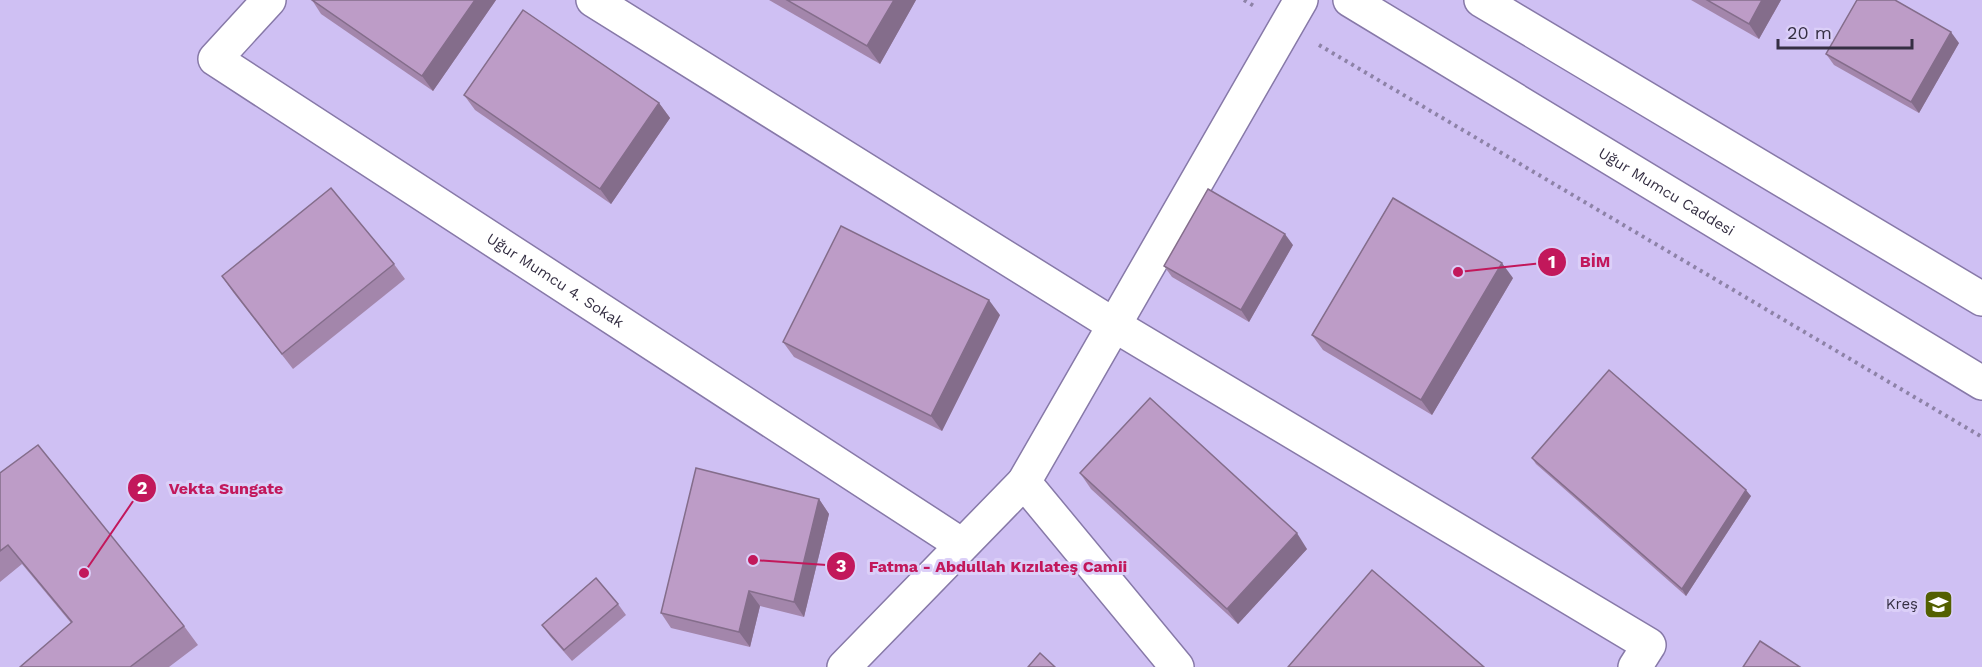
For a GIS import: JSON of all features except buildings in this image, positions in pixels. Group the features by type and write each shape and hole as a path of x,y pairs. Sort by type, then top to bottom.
{"street":[{"name":"Uğur Mumcu 4. Sokak","path":"269,0 215,58 962,545"},
{"path":"593,0 1114,325 1649,645 1635,667"},
{"name":"Uğur Mumcu Caddesi","path":"1350,0 1982,383"},
{"path":"1481,0 1982,299"},
{"path":"844,667 1024,482 1294,13"},
{"path":"1024,482 1177,667"}],"path":[{"path":"1244,0 1294,13 1982,437"}],"place":[{"name":"BİM","path":"1458,272"},
{"name":"Fatma - Abdullah Kızılateş Camii","path":"753,560"},
{"name":"Vekta Sungate","path":"84,573"},
{"name":"Kreş","path":"1939,604"}]}
